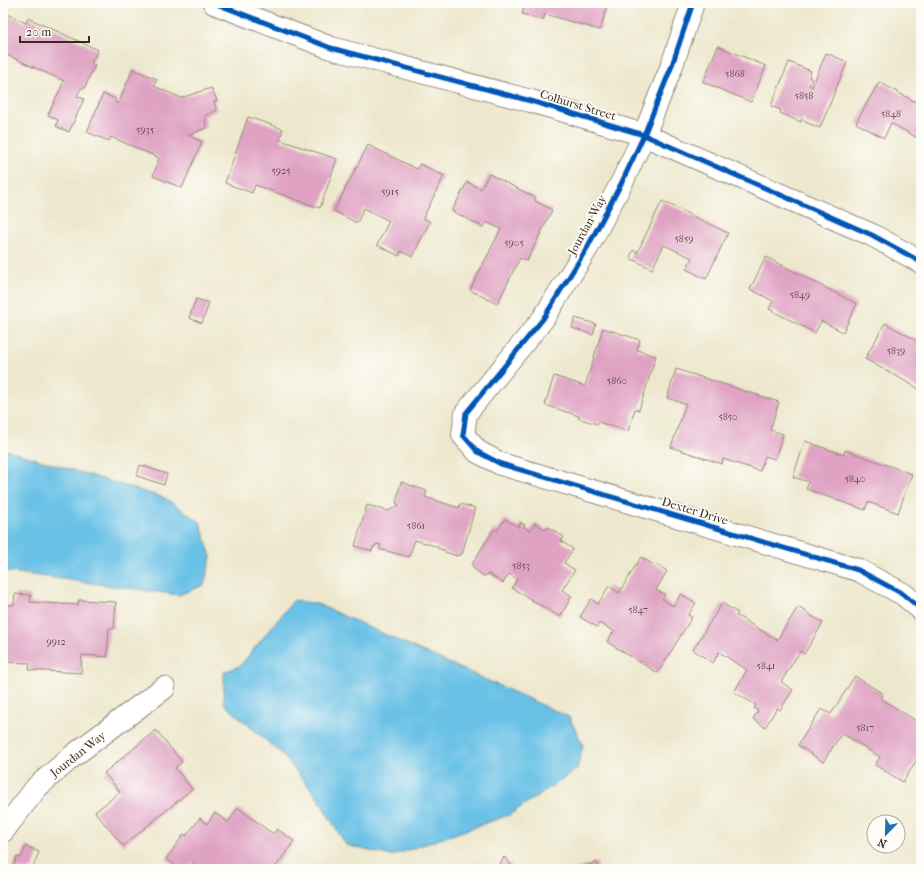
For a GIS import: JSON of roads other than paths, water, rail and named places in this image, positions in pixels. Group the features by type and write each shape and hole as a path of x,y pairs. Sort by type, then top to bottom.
{"street":[{"name":"Colhurst Street","path":"214,3 331,48 531,101 644,136 872,235 921,262"},
{"name":"Jourdan Way","path":"463,435 466,413 543,319 587,248 622,182 644,136 671,68 693,3"},
{"name":"Dexter Drive","path":"463,435 478,452 501,464 858,570 903,594 921,609"},
{"name":"Jourdan Way","path":"3,831 37,787 74,755 164,688"}],"water":[{"path":"3,449 165,498 200,522 211,557 204,585 179,595 3,571"},
{"path":"294,600 317,604 569,717 583,745 577,769 509,815 391,856 346,845 315,794 282,754 224,704 224,672 240,666"}]}
